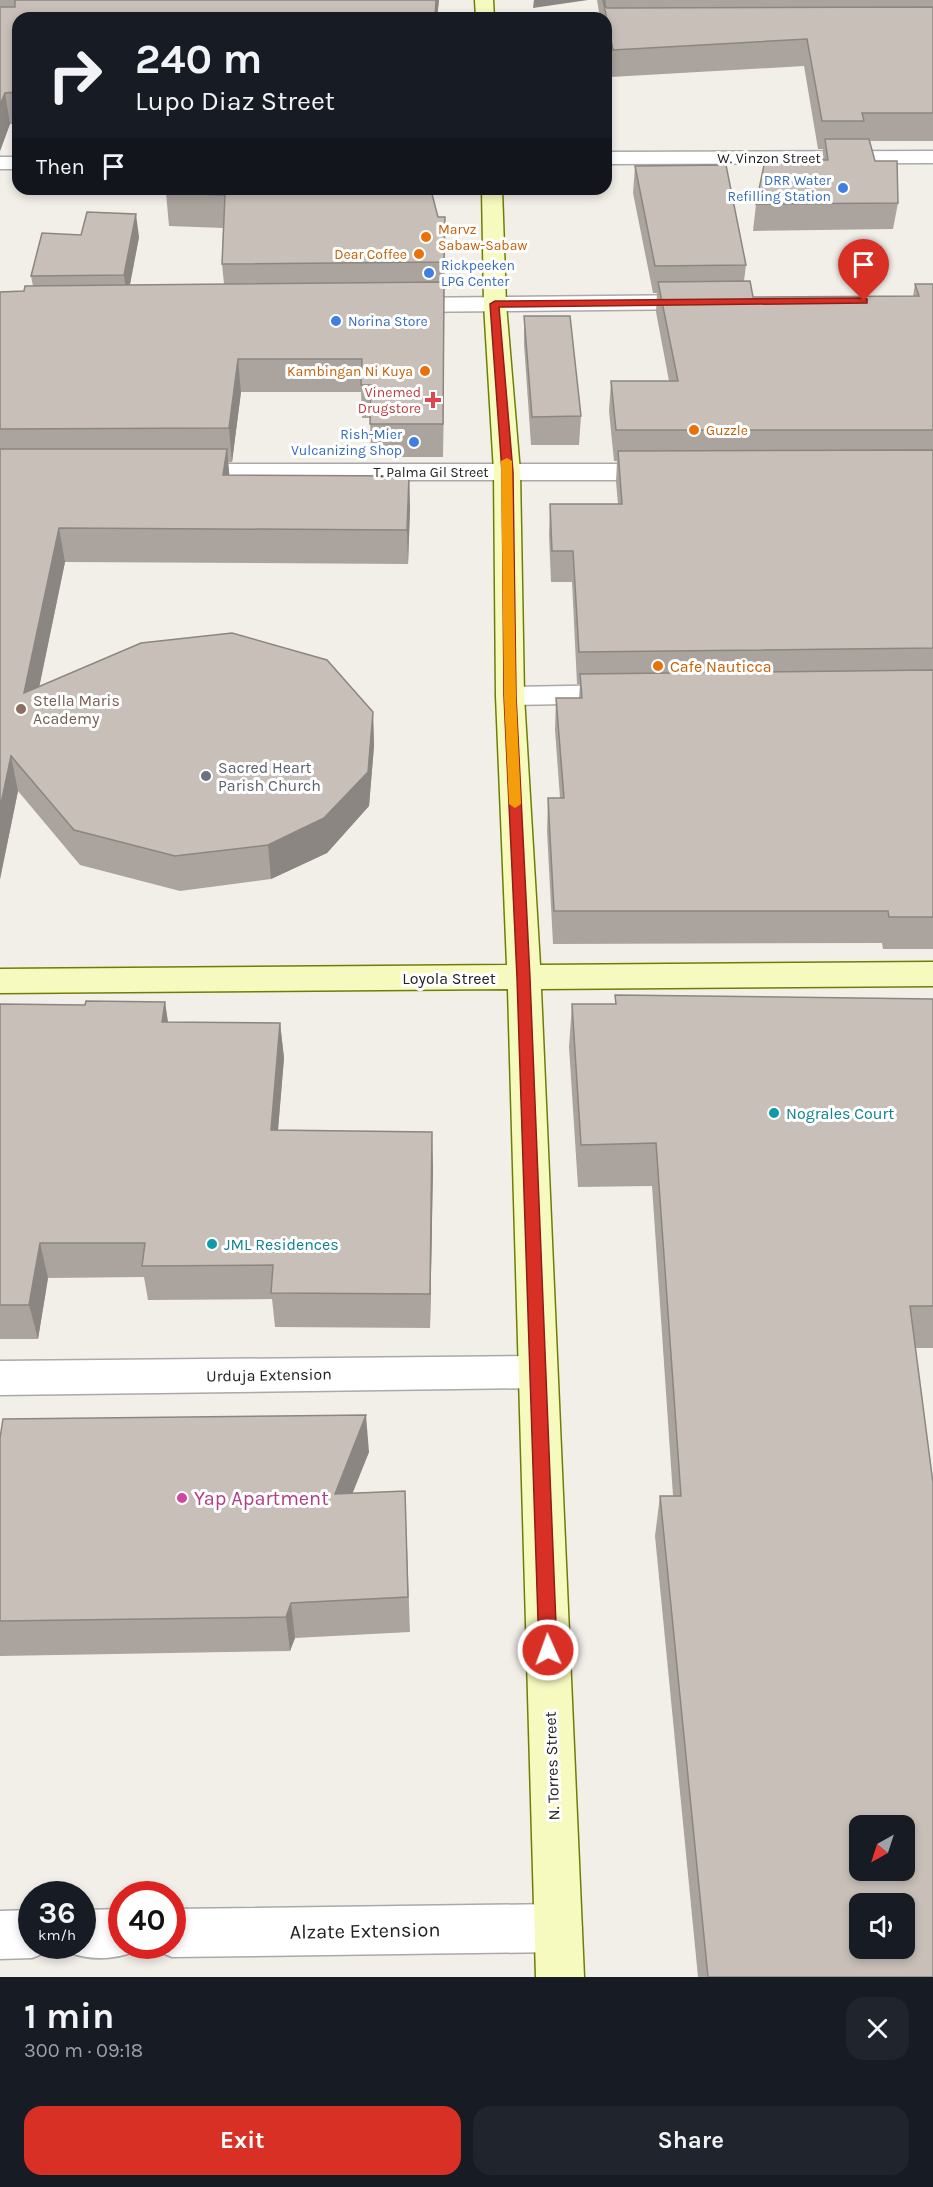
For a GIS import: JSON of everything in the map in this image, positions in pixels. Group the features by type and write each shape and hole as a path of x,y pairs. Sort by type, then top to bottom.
{"street":[{"name":"W. Vinzon Street","path":"612,158 933,157"},
{"name":"N. Torres Street","path":"492,195 495,304 507,472 510,696 524,978 560,1977"},
{"path":"377,305 720,302"},
{"name":"T. Palma Gil Street","path":"165,472 685,472"},
{"path":"510,696 651,694"},
{"name":"Loyola Street","path":"0,981 933,974"},
{"name":"Urduja Extension","path":"0,1378 537,1372"},
{"name":"Alzate Extension","path":"186,1933 558,1928"},
{"path":"0,1935 18,1934"}],"building":[{"path":"15,0 436,0 435,12 12,12 12,92 5,93 0,105 0,7 15,7"},
{"path":"603,0 607,8 933,7 933,113 862,113 864,121 822,121 807,39 613,50 612,12 605,12"},
{"path":"825,139 869,139 875,161 897,161 898,203 756,204 765,160 828,160"},
{"path":"726,165 746,265 655,266 635,166"},
{"path":"225,195 432,195 438,217 445,217 444,262 222,264"},
{"path":"87,212 136,214 124,275 31,276 42,233 81,235"},
{"path":"750,281 753,297 919,296 915,284 933,284 933,430 616,430 611,381 678,381 658,282"},
{"path":"444,282 443,424 370,424 371,385 361,385 362,359 238,359 229,428 0,429 0,292 24,291 25,286"},
{"path":"524,316 570,316 581,416 532,417"},
{"path":"0,449 227,449 223,475 409,476 407,530 59,528 24,693 141,643 232,633 327,660 373,712 368,772 324,818 268,845 175,856 74,830 11,756 0,808"},
{"path":"933,450 933,648 579,652 573,551 552,551 550,504 622,504 618,451"},
{"path":"933,670 933,917 889,917 888,911 554,911 548,798 564,798 556,698 582,698 580,674"},
{"path":"615,995 933,999 933,1306 910,1306 933,1483 933,1977 708,1977 660,1496 681,1496 656,1143 581,1145 572,1004 616,1004"},
{"path":"86,1001 165,1002 162,1022 280,1023 271,1130 432,1132 430,1294 271,1293 273,1265 142,1266 145,1243 40,1243 29,1305 0,1305 0,1004 85,1005"},
{"path":"366,1415 335,1494 405,1491 408,1597 291,1603 286,1617 0,1621 0,1438 3,1419"}],"slow traffic":[{"path":"507,461 510,696 515,804"}],"place":[{"name":"DRR Water Refilling Station","path":"843,188"},
{"name":"Marvz Sabaw-Sabaw","path":"426,237"},
{"name":"Dear Coffee","path":"419,254"},
{"name":"Rickpeeken LPG Center","path":"429,273"},
{"name":"Norina Store","path":"336,321"},
{"name":"Kambingan Ni Kuya","path":"425,371"},
{"name":"Vinemed Drugstore","path":"433,400"},
{"name":"Guzzle","path":"694,430"},
{"name":"Rish-Mier Vulcanizing Shop","path":"414,442"},
{"name":"Cafe Nauticca","path":"658,666"},
{"name":"Stella Maris Academy","path":"21,709"},
{"name":"Sacred Heart Parish Church","path":"206,776"},
{"name":"Nograles Court","path":"774,1113"},
{"name":"JML Residences","path":"212,1244"},
{"name":"Yap Apartment","path":"182,1498"}],"route":[{"path":"548,1650 524,978 510,696 507,472 495,304 864,301"}]}
